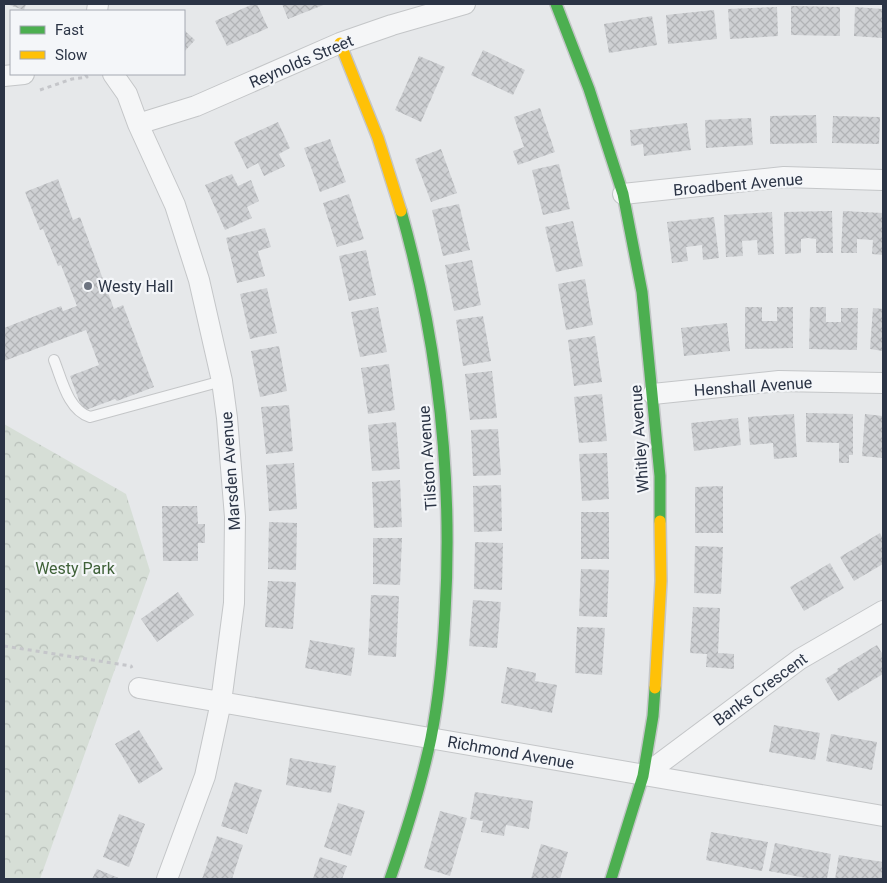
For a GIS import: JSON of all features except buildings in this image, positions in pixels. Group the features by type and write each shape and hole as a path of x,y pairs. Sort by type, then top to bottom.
{"street":[{"name":"Reynolds Street","path":"138,124 196,106 340,43 392,25 466,4"},
{"name":"Whitley Avenue","path":"556,4 589,89 623,194 642,292 660,476 661,581 653,716 643,776 611,879"},
{"name":"Tilston Avenue","path":"340,43 383,151 412,253 437,378 444,443 448,518 447,587 441,665 431,738 406,830 390,879"},
{"name":"Marsden Avenue","path":"113,75 127,94 138,124 178,214 200,280 222,381 235,517 234,603 221,702 205,776 167,879"},
{"name":"Broadbent Avenue","path":"623,194 784,177 883,180"},
{"name":"Henshall Avenue","path":"653,394 779,381 883,383"},
{"name":"Banks Crescent","path":"643,776 800,658 883,611"},
{"name":"Richmond Avenue","path":"139,688 883,816"}],"lane":[{"path":"54,360 72,404 82,414 90,417 222,381"}],"path":[{"path":"36,92 72,79 87,77 86,75"},
{"path":"4,646 130,666 139,688"}],"green space":[{"name":"Westy Park","path":"4,424 126,494 150,571 40,879 4,879"}],"traffic: fast":[{"path":"556,4 589,89 623,194 642,292 660,476 660,521"},
{"path":"390,879 418,792 434,723 443,645 447,563 447,512 440,411 425,310 401,211"},
{"path":"611,879 643,776 653,716 655,688"}],"traffic: slow":[{"path":"340,43 378,138 401,211"},
{"path":"655,688 661,581 660,521"}],"place":[{"name":"Westy Hall","path":"88,286"}]}
